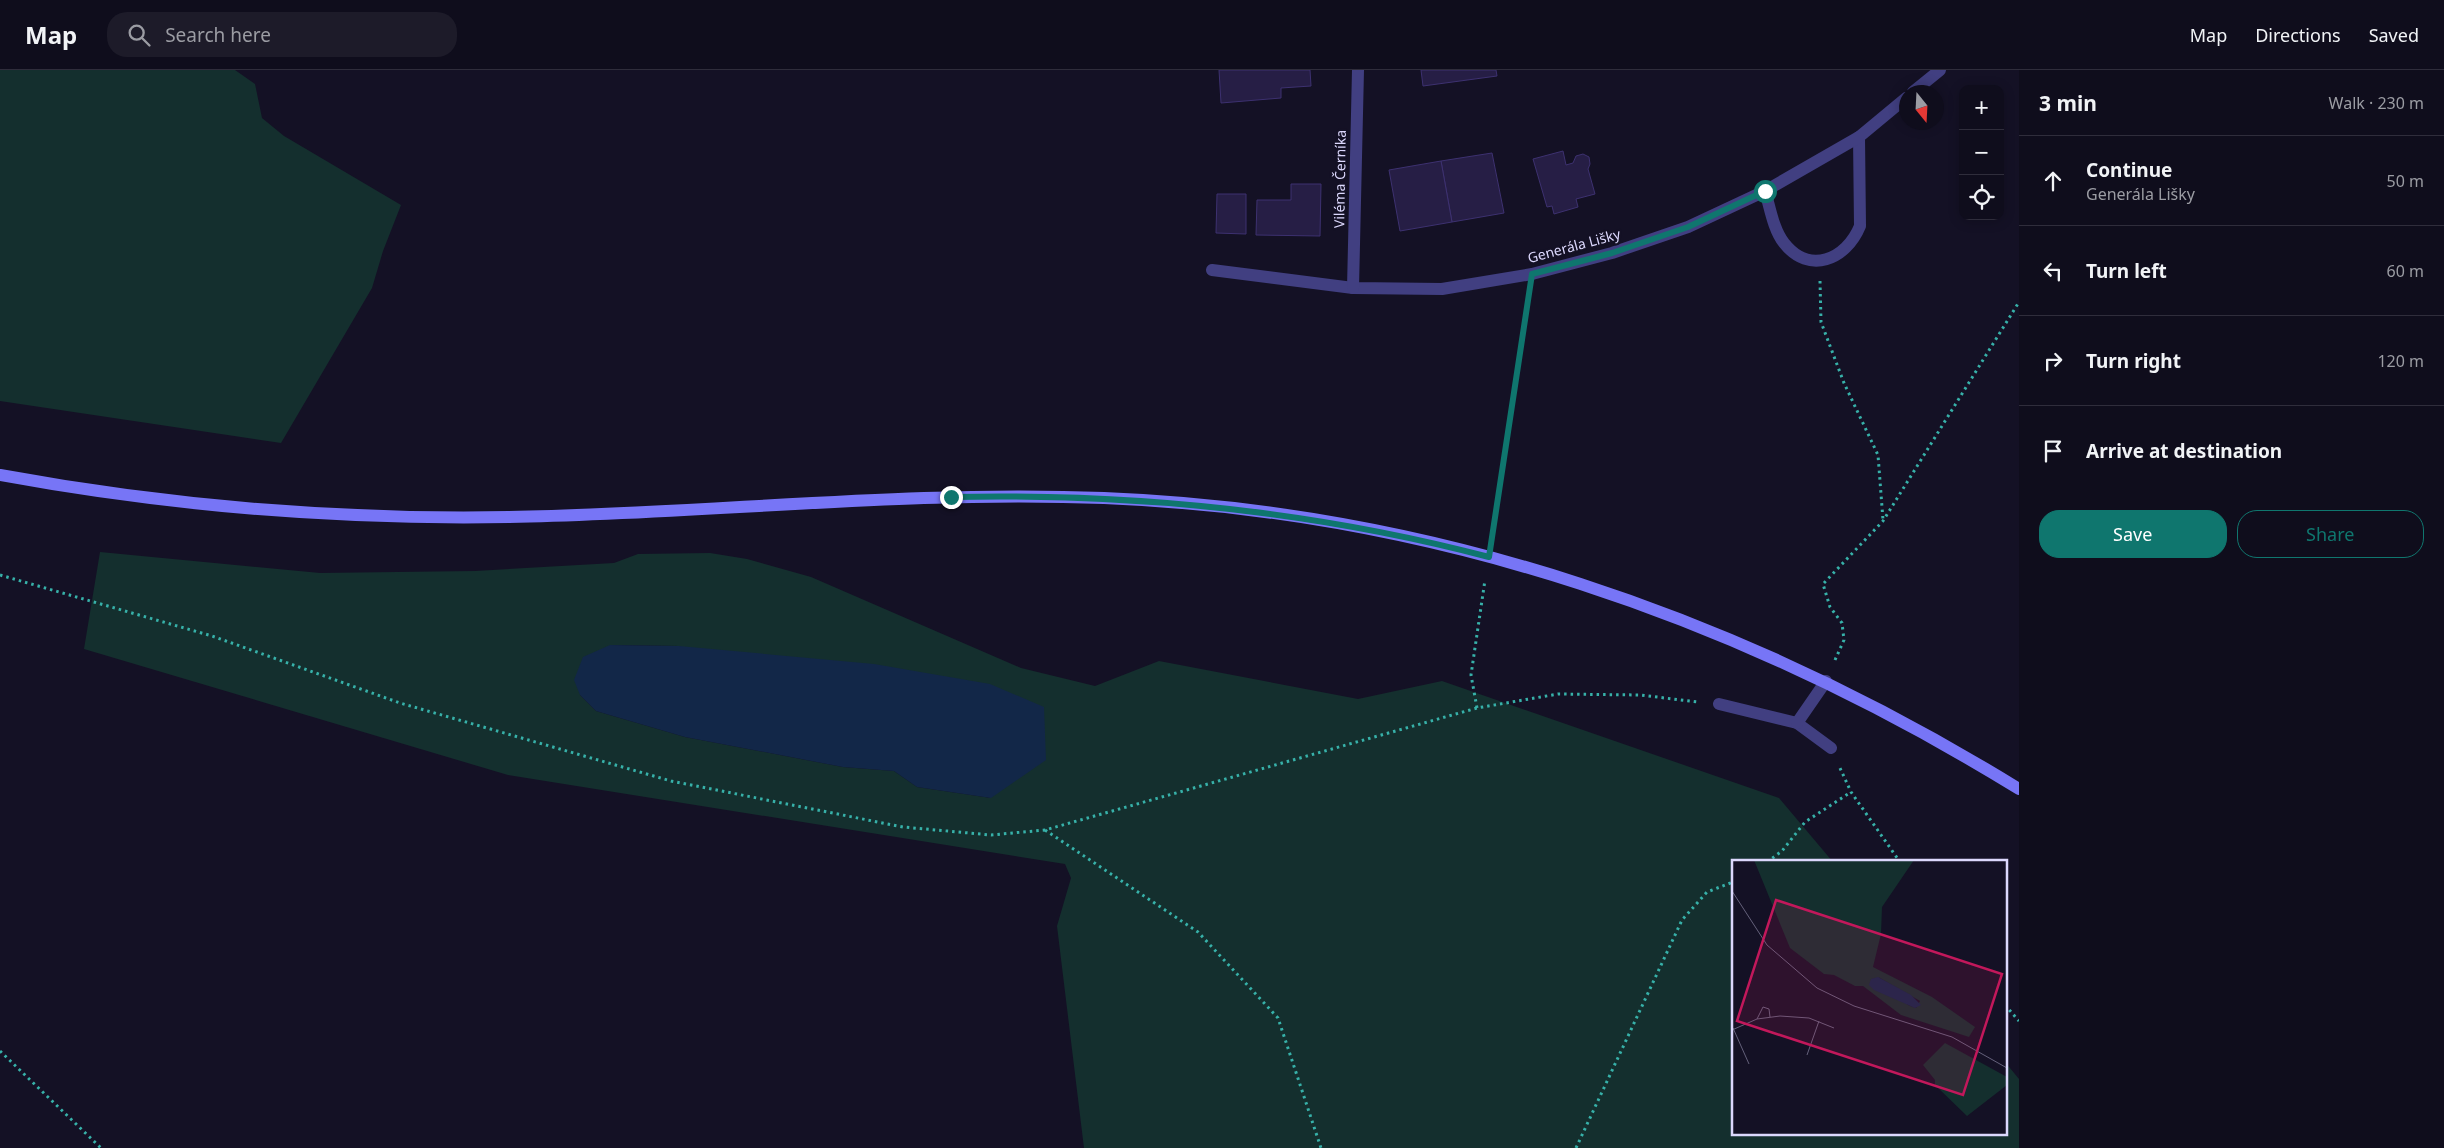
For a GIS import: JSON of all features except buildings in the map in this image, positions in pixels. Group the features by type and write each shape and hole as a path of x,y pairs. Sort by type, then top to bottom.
{"main road":[{"path":"0,474 71,487 198,504 329,515 421,518 598,513 994,496 1109,498 1217,507 1297,518 1402,537 1489,557 1640,603 1756,649 1826,681 1924,732 2019,789"}],"street":[{"name":"Viléma Černíka","path":"1353,288 1358,70"},
{"path":"1922,85 1940,70"},
{"name":"Generála Lišky","path":"1212,270 1353,288 1442,289 1532,274 1612,253 1688,227 1765,191 1859,137 1899,104"},
{"path":"1765,191 1782,241 1792,252 1805,258 1819,260 1833,257 1845,250 1855,239 1860,226 1859,137"},
{"path":"1798,723 1826,681"},
{"path":"1719,704 1798,723 1831,748"}],"path":[{"path":"1819,260 1821,322 1844,383 1878,455 1883,521"},
{"path":"1477,708 1471,675 1532,274"},
{"path":"1826,681 1844,640 1842,623 1830,606 1823,584 1883,521 2019,302"},
{"path":"0,576 212,636 400,704 671,780 903,828 991,835 1045,830 1477,708 1558,694 1640,695 1719,704"},
{"path":"1770,860 1782,851 1805,822 1851,792 1899,860"},
{"path":"1045,830 1198,932 1278,1018 1321,1148"},
{"path":"1576,1148 1682,920 1707,892 1732,882"},
{"path":"2006,1006 2019,1021"},
{"path":"0,1051 101,1148"}],"green space":[{"path":"0,70 235,70 255,84 262,118 284,136 401,205 383,251 372,288 281,443 0,401"},
{"path":"100,552 320,573 475,571 614,563 638,554 710,553 747,559 811,577 1021,668 1095,686 1159,661 1358,699 1442,681 1779,798 1831,860 1732,860 1732,1136 2006,1136 2006,1063 2019,1079 2019,1148 1084,1148 1057,926 1071,878 1065,864 508,775 84,649","holes":["610,645 679,646 991,798 917,787 894,771 843,767 685,737 596,711 580,695"]}],"water":[{"path":"610,645 679,646 874,664 990,684 1044,707 1046,760 991,798 917,787 894,771 843,767 685,737 596,711 580,695 574,680 583,657"}],"route":[{"path":"951,497 1109,498 1217,507 1341,525 1489,557 1532,274 1612,253 1688,227 1765,191"}]}
